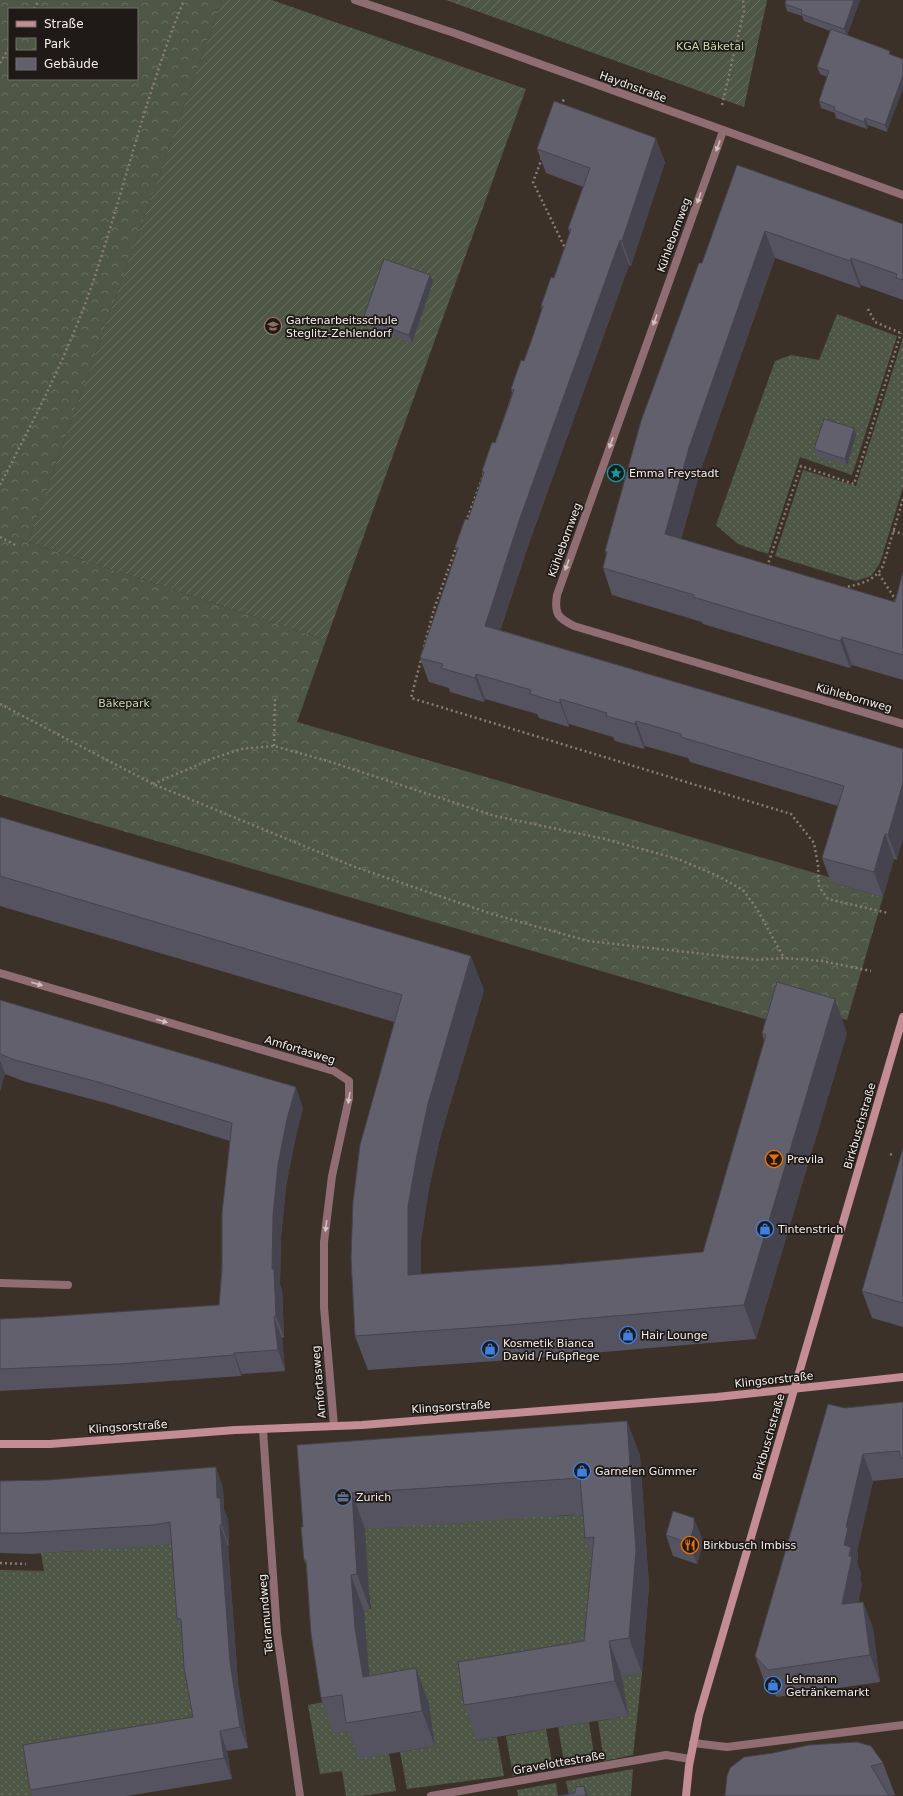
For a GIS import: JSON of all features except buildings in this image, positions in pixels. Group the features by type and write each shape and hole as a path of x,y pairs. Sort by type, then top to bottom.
{"street":[{"name":"Haydnstraße","path":"356,0 457,34 903,195"},
{"name":"Kühlebornweg","path":"723,131 557,595 555,608 558,616 574,626 903,724"},
{"name":"Amfortasweg","path":"0,973 334,1071 349,1081 350,1098 332,1176 324,1242 324,1307 334,1426"},
{"name":"Birkbuschstraße","path":"686,1796 693,1743 903,1017"},
{"path":"0,1282 68,1285"},
{"name":"Klingsorstraße","path":"0,1444 50,1444 334,1426 709,1398 903,1377"},
{"name":"Telramundweg","path":"263,1430 277,1633 300,1796"},
{"path":"693,1743 727,1747 903,1725"},
{"name":"Gravelottestraße","path":"431,1796 666,1755 690,1758"}],"path":[{"path":"0,485 48,390 68,346 94,280 167,40 184,0"},
{"path":"722,105 744,11 743,0"},
{"path":"0,63 8,50"},
{"path":"559,113 564,99"},
{"path":"544,155 533,182 566,250 563,257"},
{"path":"766,569 801,466 854,484 902,334 876,322 868,309"},
{"path":"464,527 486,467"},
{"path":"836,590 859,584 872,579 878,574 883,566 903,499"},
{"path":"893,531 903,534"},
{"path":"0,536 17,546"},
{"path":"459,542 434,609 411,698 790,814 814,843 818,865 819,887 828,899 888,914"},
{"path":"878,574 899,605"},
{"path":"857,591 859,584"},
{"path":"274,746 276,698"},
{"path":"0,704 153,784 354,867 492,914 581,939 758,960 784,958 822,961 871,971"},
{"path":"153,784 214,758 242,749 274,746 331,762 495,816 605,839 685,862 718,876 743,890 757,909 784,958"},
{"path":"708,1545 718,1548"},
{"path":"0,1563 26,1564"}],"green space":[{"name":"Bäkepark","path":"0,0 222,0 28,542 326,640 297,722 832,878 831,882 883,897 847,1020 786,1003 765,1019 0,795"},
{"name":"Gartenarbeitsschule Steglitz-Zehlendorf","path":"222,0 272,0 526,89 326,640 28,542"},
{"name":"KGA Bäketal","path":"446,0 767,0 744,107"},
{"path":"837,314 897,336 852,475 800,457 768,554 738,544 716,525 775,361 791,355 819,360"},
{"path":"903,338 903,487 880,563 871,576 856,581 775,556 803,470 856,486"},
{"path":"595,1504 599,1660 477,1740 497,1737 504,1776 407,1789 400,1752 435,1746 376,1712 368,1664 364,1611 371,1609 361,1524 386,1527 414,1525 415,1523 559,1514 559,1516 573,1515"},
{"path":"180,1538 200,1738 35,1796 0,1796 0,1570 44,1571 41,1553 75,1551"},
{"path":"642,1673 633,1755 604,1761 598,1721 628,1716 622,1677"},
{"path":"329,1701 334,1733 355,1730 389,1754 396,1791 361,1796 346,1796 342,1771 320,1774 308,1705"},
{"path":"589,1722 595,1761 565,1767 558,1727"},
{"path":"546,1729 553,1768 513,1776 506,1736"},
{"path":"633,1769 631,1796 569,1796 566,1781"},
{"path":"556,1783 558,1796 518,1796 517,1790"}],"place":[{"name":"Gartenarbeitsschule Steglitz-Zehlendorf","path":"273,326"},
{"name":"Emma Freystadt","path":"616,473"},
{"name":"Previla","path":"774,1159"},
{"name":"Tintenstrich","path":"765,1229"},
{"name":"Hair Lounge","path":"628,1335"},
{"name":"Kosmetik Bianca David / Fußpflege","path":"490,1349"},
{"name":"Garnelen Gümmer","path":"582,1471"},
{"name":"Zurich","path":"343,1497"},
{"name":"Birkbusch Imbiss","path":"690,1545"},
{"name":"Lehmann Getränkemarkt","path":"773,1685"}]}
